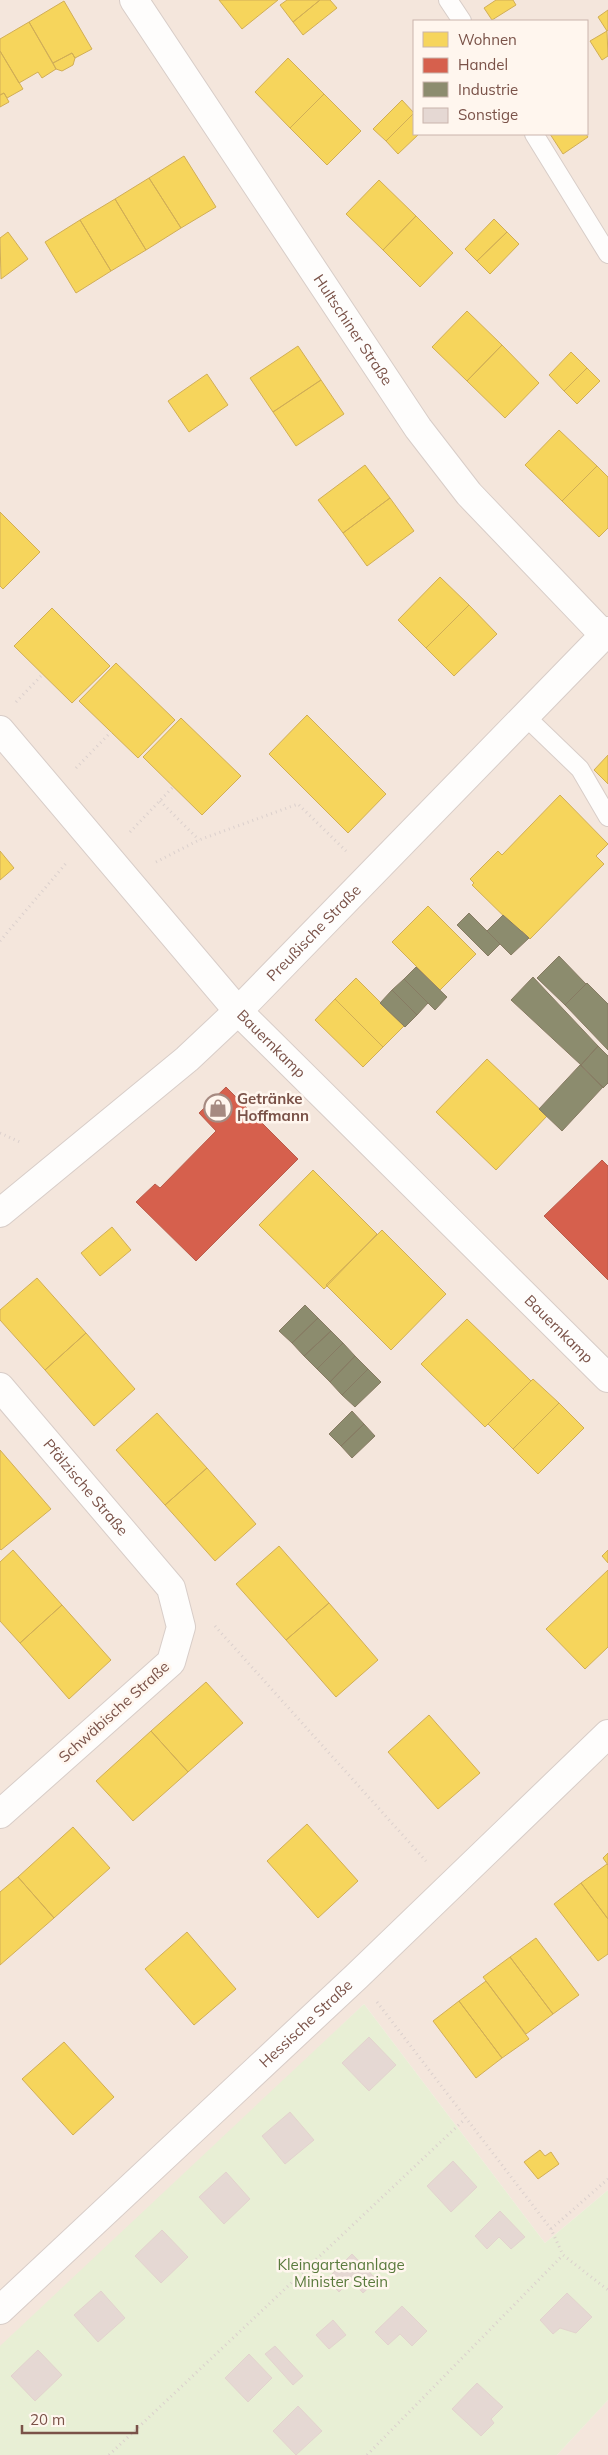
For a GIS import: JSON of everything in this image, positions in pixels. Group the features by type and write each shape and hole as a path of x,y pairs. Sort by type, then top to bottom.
{"street":[{"name":"Hultschiner Straße","path":"134,0 418,428 469,494 606,633"},
{"name":"Preußische Straße","path":"0,1213 187,1059 238,1012 606,633"},
{"name":"Bauernkamp","path":"5,719 238,1012 608,1378"},
{"name":"Pfälzische Straße","path":"0,1387 171,1588"},
{"name":"Schwäbische Straße","path":"0,1814 171,1662 181,1627 171,1588"},
{"name":"Hessische Straße","path":"0,2310 356,1976 608,1734"}],"lane":[{"path":"448,0 461,20"},
{"path":"535,135 608,254"},
{"path":"525,716 580,769 608,817"}],"path":[{"path":"5,719 43,674"},
{"path":"74,769 111,732"},
{"path":"129,833 173,787"},
{"path":"160,801 199,840"},
{"path":"155,862 199,840 298,804 346,851"},
{"path":"0,941 74,854"},
{"path":"0,1133 22,1143"},
{"path":"210,1622 448,1886"},
{"path":"356,1976 551,2229 563,2255 608,2290"},
{"path":"108,2455 465,2119"},
{"path":"551,2229 608,2179"},
{"path":"367,2455 563,2255"}],"shaded area":[{"path":"0,0 608,0 608,2190 545,2243 364,2004 0,2353"},
{"path":"608,2400 608,2455 557,2455 605,2403"}],"green space":[{"name":"Kleingartenanlage Minister Stein","path":"364,2004 545,2243 608,2190 608,2400 557,2455 0,2455 0,2346"}],"building: Wohnen":[{"path":"219,0 278,0 242,29"},
{"path":"287,0 320,0 293,22 280,5"},
{"path":"320,0 330,0 337,8 303,35 293,22"},
{"path":"496,0 513,0 516,5 492,20 484,8"},
{"path":"64,1 92,49 75,58 72,53 53,63 29,22"},
{"path":"608,10 608,30 607,31 598,17"},
{"path":"29,22 56,69 42,78 38,72 19,83 0,51 0,39"},
{"path":"607,31 608,56 602,60 590,41"},
{"path":"0,51 23,89 7,98 4,93 0,95"},
{"path":"72,53 75,58 73,65 62,71 56,69 53,63"},
{"path":"288,58 324,94 290,128 255,92"},
{"path":"4,93 9,102 0,107 0,95"},
{"path":"324,94 361,131 327,165 290,128"},
{"path":"402,100 413,112 386,141 373,129"},
{"path":"413,114 413,135 418,135 398,154 386,141"},
{"path":"551,135 587,135 588,137 563,154"},
{"path":"184,156 216,207 181,228 149,178"},
{"path":"149,178 181,228 146,250 115,199"},
{"path":"379,180 416,216 383,250 346,214"},
{"path":"115,199 146,250 111,271 80,220"},
{"path":"416,216 453,253 420,287 383,250"},
{"path":"494,219 507,232 477,261 465,249"},
{"path":"80,220 111,271 76,293 45,242"},
{"path":"8,232 28,259 1,279 0,238"},
{"path":"507,232 519,244 490,274 477,261"},
{"path":"467,311 502,345 467,381 432,347"},
{"path":"502,345 539,383 505,418 467,381"},
{"path":"298,346 321,380 273,412 250,378"},
{"path":"571,352 587,368 564,391 549,375"},
{"path":"587,368 600,381 577,404 564,391"},
{"path":"207,374 228,405 189,432 168,401"},
{"path":"321,380 344,414 296,446 273,412"},
{"path":"559,430 597,466 562,501 525,465"},
{"path":"365,465 390,498 343,533 318,500"},
{"path":"597,466 608,477 608,528 599,537 562,501"},
{"path":"390,498 414,531 367,566 343,533"},
{"path":"0,512 40,552 3,589 0,586"},
{"path":"440,577 469,605 426,648 398,620"},
{"path":"469,605 497,634 454,676 426,648"},
{"path":"52,608 110,666 72,703 14,646"},
{"path":"116,663 175,720 138,758 79,701"},
{"path":"307,715 386,794 348,833 269,754"},
{"path":"181,718 241,776 202,815 143,757"},
{"path":"608,755 608,784 594,770"},
{"path":"560,795 608,844 596,856 604,864 530,939 522,931 520,932 472,885 474,883 470,879 498,851 502,855"},
{"path":"0,851 14,868 0,880"},
{"path":"428,906 476,954 440,990 392,942"},
{"path":"356,978 404,1026 383,1047 335,999"},
{"path":"335,999 383,1047 363,1067 315,1020"},
{"path":"487,1059 547,1116 496,1170 436,1112"},
{"path":"313,1170 377,1234 324,1289 259,1225"},
{"path":"112,1227 131,1250 100,1276 81,1253"},
{"path":"382,1230 446,1294 391,1350 326,1285"},
{"path":"37,1278 86,1333 45,1370 0,1320 0,1310"},
{"path":"467,1319 531,1381 485,1427 421,1364"},
{"path":"86,1333 135,1389 94,1426 45,1370"},
{"path":"533,1379 559,1403 513,1449 488,1424"},
{"path":"559,1403 584,1428 538,1474 513,1449"},
{"path":"157,1413 207,1468 165,1505 116,1450"},
{"path":"0,1450 51,1509 1,1550 0,1549"},
{"path":"207,1468 256,1524 215,1561 165,1505"},
{"path":"279,1546 329,1603 286,1640 236,1584"},
{"path":"13,1550 62,1605 20,1643 0,1621 0,1562"},
{"path":"608,1550 608,1563 602,1556"},
{"path":"608,1570 608,1647 585,1669 546,1629"},
{"path":"329,1603 378,1660 336,1697 286,1640"},
{"path":"62,1605 111,1660 69,1699 20,1643"},
{"path":"206,1682 243,1723 188,1772 151,1731"},
{"path":"429,1715 480,1773 438,1809 388,1752"},
{"path":"151,1731 188,1772 133,1821 96,1781"},
{"path":"307,1824 358,1881 318,1918 267,1861"},
{"path":"73,1827 110,1868 54,1918 18,1877"},
{"path":"608,1853 608,1865 603,1858"},
{"path":"608,1865 608,1919 581,1883"},
{"path":"18,1877 54,1918 0,1965 0,1892"},
{"path":"581,1883 608,1919 608,1954 598,1961 554,1904"},
{"path":"187,1932 236,1989 194,2025 145,1969"},
{"path":"536,1938 579,1995 553,2014 510,1957"},
{"path":"510,1957 553,2014 526,2034 483,1977"},
{"path":"486,1981 529,2039 502,2058 459,2001"},
{"path":"459,2001 502,2058 476,2078 433,2021"},
{"path":"64,2042 114,2097 73,2135 22,2079"},
{"path":"540,2150 545,2156 551,2152 559,2164 538,2179 524,2162"}],"building: Handel":[{"path":"226,1087 298,1159 196,1261 136,1202 155,1184 160,1188 216,1131 199,1113"},
{"path":"602,1160 608,1166 608,1280 544,1216"}],"building: Industrie":[{"path":"469,913 500,944 488,956 457,925"},
{"path":"503,915 529,938 511,955 487,931"},
{"path":"559,956 586,984 565,1005 537,978"},
{"path":"416,967 447,997 435,1010 404,979"},
{"path":"533,977 598,1046 581,1065 511,1000"},
{"path":"404,979 428,1003 417,1015 392,990"},
{"path":"587,983 608,1004 608,1050 565,1005"},
{"path":"392,990 417,1015 405,1027 380,1003"},
{"path":"598,1046 608,1056 608,1083 603,1088 581,1065"},
{"path":"580,1065 603,1087 562,1131 539,1109"},
{"path":"305,1305 318,1318 292,1343 279,1331"},
{"path":"318,1318 331,1331 304,1356 292,1343"},
{"path":"331,1331 343,1343 317,1369 304,1356"},
{"path":"343,1343 355,1356 330,1382 317,1369"},
{"path":"355,1356 368,1369 342,1395 330,1382"},
{"path":"368,1369 381,1382 355,1407 342,1395"},
{"path":"352,1411 364,1424 341,1446 329,1434"},
{"path":"364,1424 375,1436 352,1458 341,1446"}],"building: Sonstige":[{"path":"369,2037 396,2065 369,2091 342,2063"},
{"path":"290,2112 314,2140 285,2164 262,2136"},
{"path":"453,2161 477,2187 451,2212 427,2186"},
{"path":"226,2172 250,2199 224,2224 199,2197"},
{"path":"500,2211 525,2237 511,2249 499,2237 487,2249 475,2236"},
{"path":"162,2230 188,2257 161,2283 135,2256"},
{"path":"352,2254 377,2280 363,2293 351,2280 339,2292 327,2279"},
{"path":"101,2291 125,2318 98,2342 74,2315"},
{"path":"567,2293 592,2317 576,2333 560,2328 553,2334 540,2320"},
{"path":"402,2306 427,2331 412,2346 400,2334 388,2345 375,2332"},
{"path":"333,2320 346,2335 329,2349 316,2335"},
{"path":"275,2346 303,2376 293,2385 265,2354"},
{"path":"38,2350 62,2375 35,2401 11,2376"},
{"path":"249,2354 272,2378 248,2402 225,2378"},
{"path":"477,2383 503,2407 491,2419 494,2423 481,2436 452,2409"},
{"path":"298,2406 322,2431 296,2455 273,2431"}],"place":[{"name":"Getränke Hoffmann","path":"218,1108"}]}
